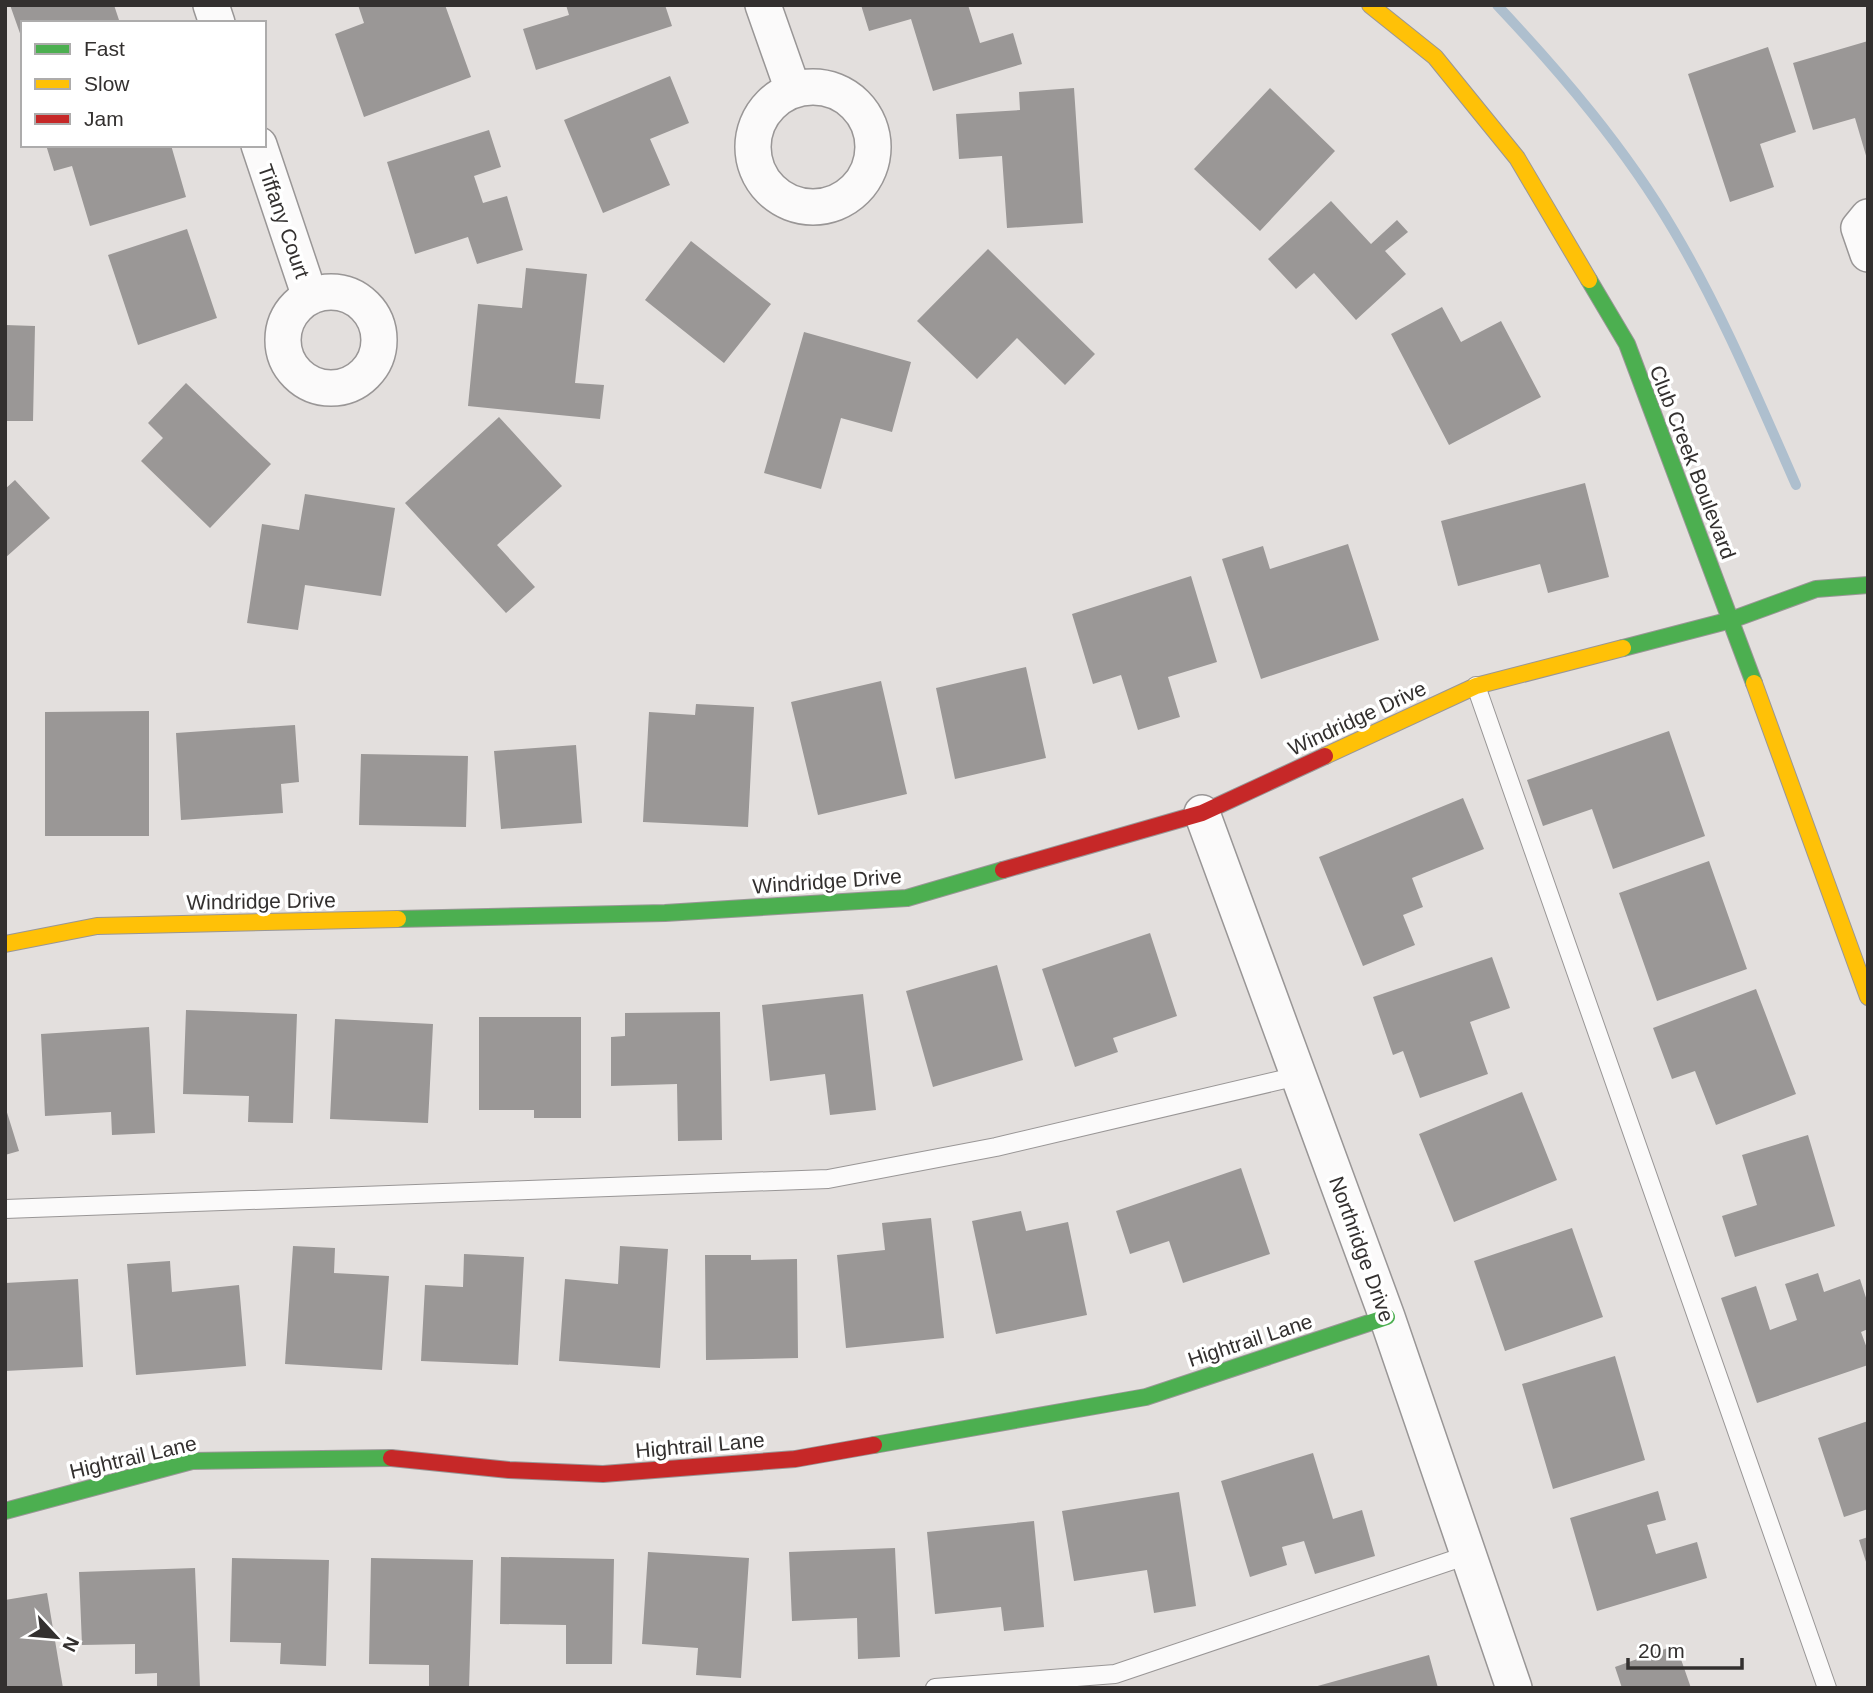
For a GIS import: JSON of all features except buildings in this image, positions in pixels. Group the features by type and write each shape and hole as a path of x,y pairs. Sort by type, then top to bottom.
{"street":[{"path":"763,5 793,90"},
{"name":"Club Creek Boulevard","path":"1370,5 1435,57 1517,158 1627,344 1868,997"},
{"name":"Tiffany Court","path":"260,147 310,297"},
{"path":"1868,217 1859,228 1868,254"},
{"name":"Windridge Drive","path":"5,944 97,926 665,913 906,898 1202,813 1476,686 1731,620 1816,589 1868,585"},
{"name":"Northridge Drive","path":"1202,813 1387,1317 1514,1688"},
{"name":"Hightrail Lane","path":"5,1511 192,1461 406,1458 509,1470 603,1474 795,1459 1146,1397 1387,1317"}],"lane":[{"path":"1476,686 1827,1688"},
{"path":"5,1209 828,1179 996,1147 1298,1076"},
{"path":"935,1688 1115,1674 1468,1555"}],"waterway":[{"path":"1497,5 1592,113 1635,171 1674,231 1724,324 1796,485"}],"traffic: fast":[{"path":"1589,280 1627,344 1754,683"},
{"path":"1623,648 1731,620 1816,589 1868,585"},
{"path":"398,919 665,913 907,898 1003,870"},
{"path":"874,1445 1146,1397 1387,1317"},
{"path":"5,1511 192,1461 391,1458"}],"traffic: slow":[{"path":"1370,5 1435,57 1517,158 1589,280"},
{"path":"1325,756 1476,686 1623,648"},
{"path":"1754,683 1868,997"},
{"path":"5,944 97,926 398,919"}],"traffic: jam":[{"path":"1003,870 1202,813 1325,756"},
{"path":"391,1458 509,1470 603,1474 795,1459 874,1445"}]}
